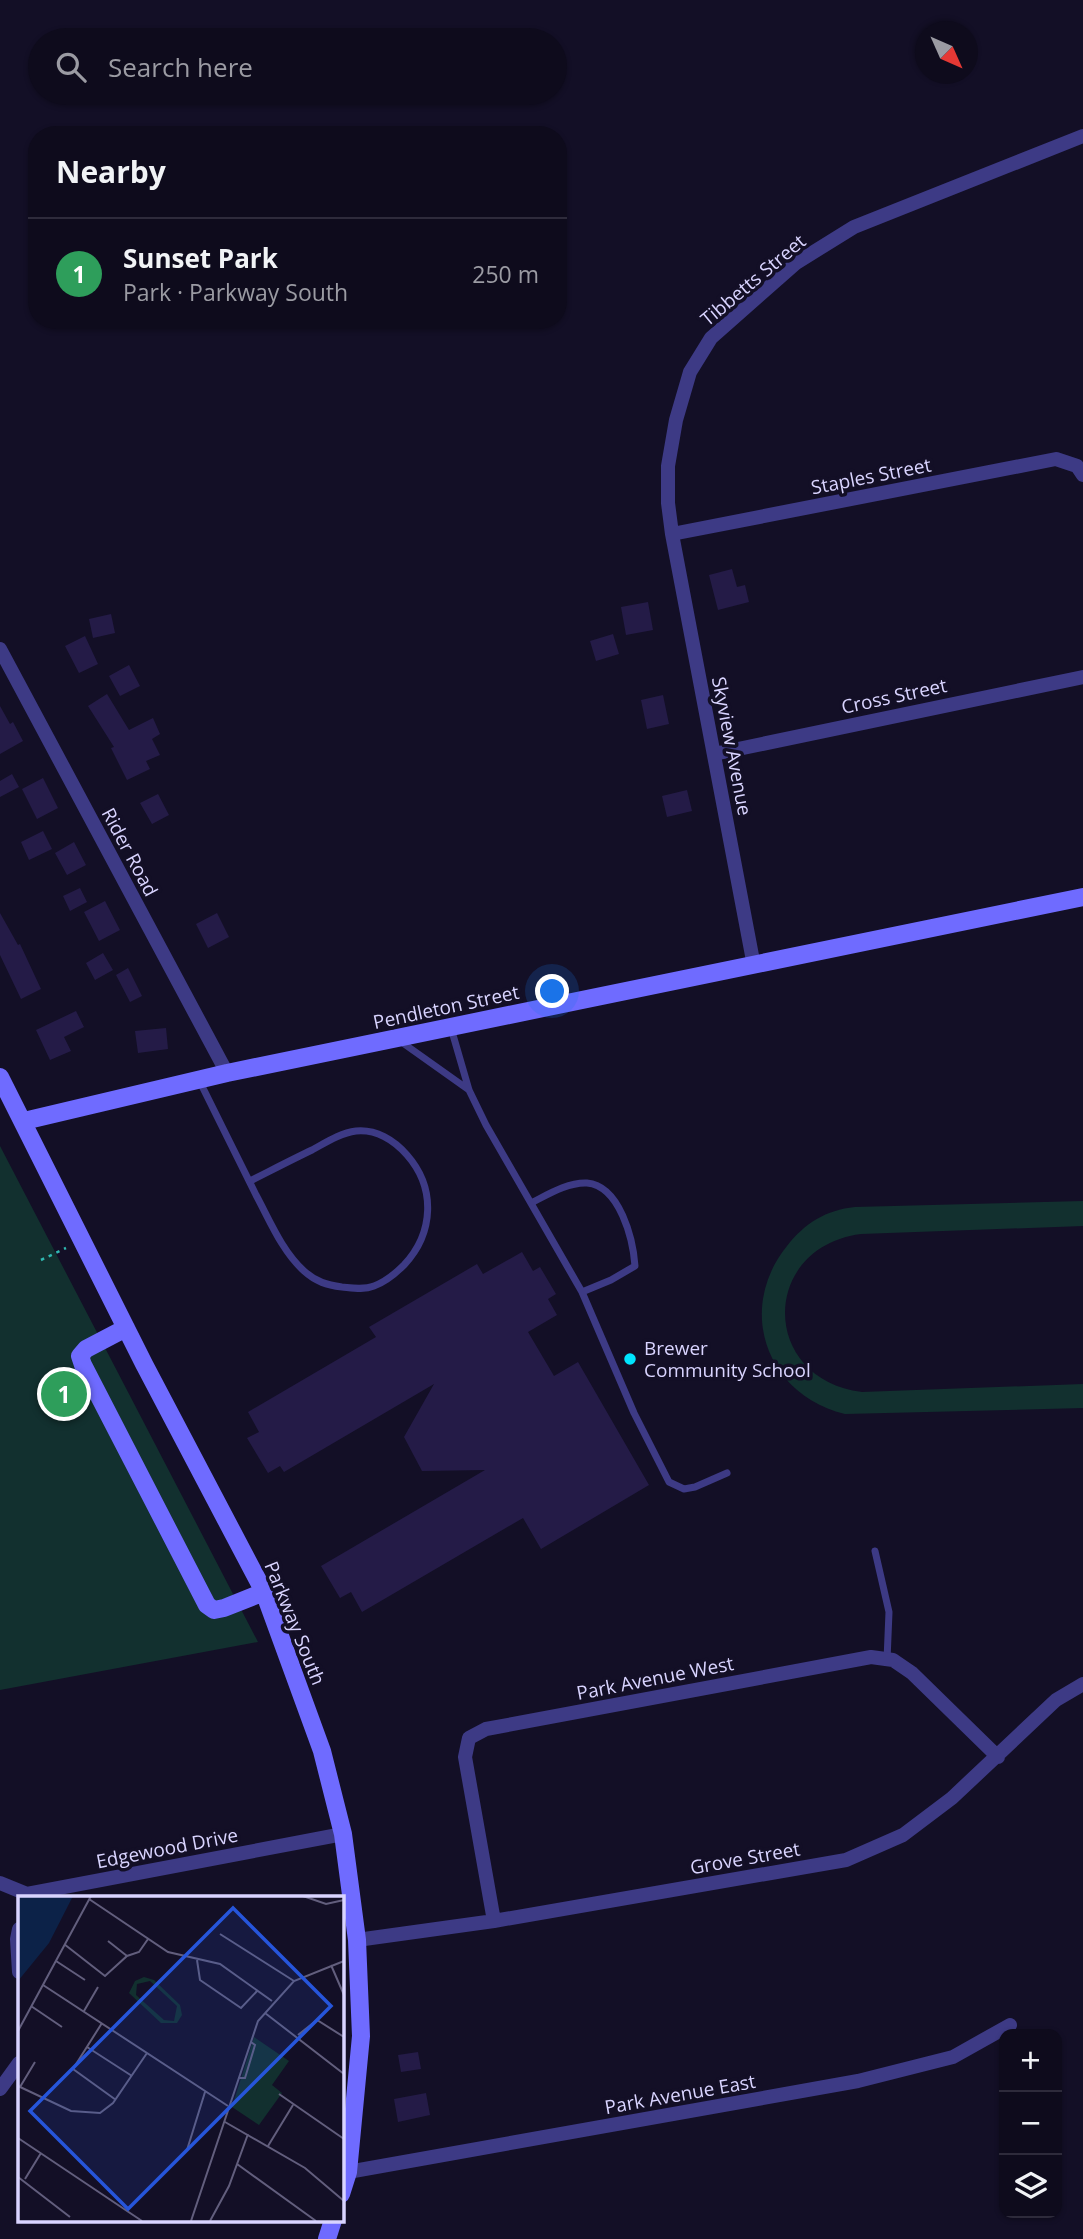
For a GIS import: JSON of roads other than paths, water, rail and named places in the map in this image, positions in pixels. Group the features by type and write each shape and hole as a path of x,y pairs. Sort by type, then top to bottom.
{"street":[{"name":"Tibbetts Street","path":"672,534 668,503 668,466 676,420 690,372 711,338 796,264 854,227 1083,136"},
{"name":"Staples Street","path":"672,534 1056,459 1080,470"},
{"name":"Skyview Avenue","path":"672,534 754,965"},
{"name":"Rider Road","path":"0,649 227,1073"},
{"name":"Cross Street","path":"714,754 1083,677"},
{"name":"Pendleton Street","path":"24,1121 227,1073 1083,897"},
{"name":"Parkway South","path":"0,1077 126,1328 264,1592 322,1751 343,1834 357,1940 361,2036 348,2172 343,2188"},
{"path":"126,1328 86,1349 80,1356 207,1605 214,1610 264,1592"},
{"name":"Park Avenue West","path":"494,1921 465,1757 469,1738 486,1729 871,1657 887,1660"},
{"path":"887,1660 893,1660 912,1673 998,1756"},
{"name":"Grove Street","path":"357,1940 494,1921 846,1860 902,1835 952,1798 1056,1700 1083,1684"},
{"name":"Edgewood Drive","path":"0,1883 26,1896 343,1834"},
{"path":"18,1934 18,1956"},
{"name":"Park Avenue East","path":"348,2172 858,2081 953,2057 1010,2025"},
{"path":"0,2089 18,2064"},
{"path":"327,2239 332,2222"}],"lane":[{"path":"451,1027 469,1090 486,1125 582,1292 634,1413 669,1482 684,1489 726,1473"},
{"path":"396,1038 418,1051 469,1090"},
{"path":"198,1080 250,1181 287,1250 304,1271 319,1283 362,1289 374,1287 402,1267 423,1238 428,1218 428,1195 417,1166 391,1140 373,1132 355,1131 338,1137 250,1181"},
{"path":"531,1203 557,1190 580,1184 600,1186 610,1194 625,1220 634,1245 635,1266 582,1292"},
{"path":"875,1551 889,1612 887,1660"}],"place":[{"name":"Brewer Community School","path":"630,1359"},
{"name":"Sunset Park","path":"64,1394"}]}
